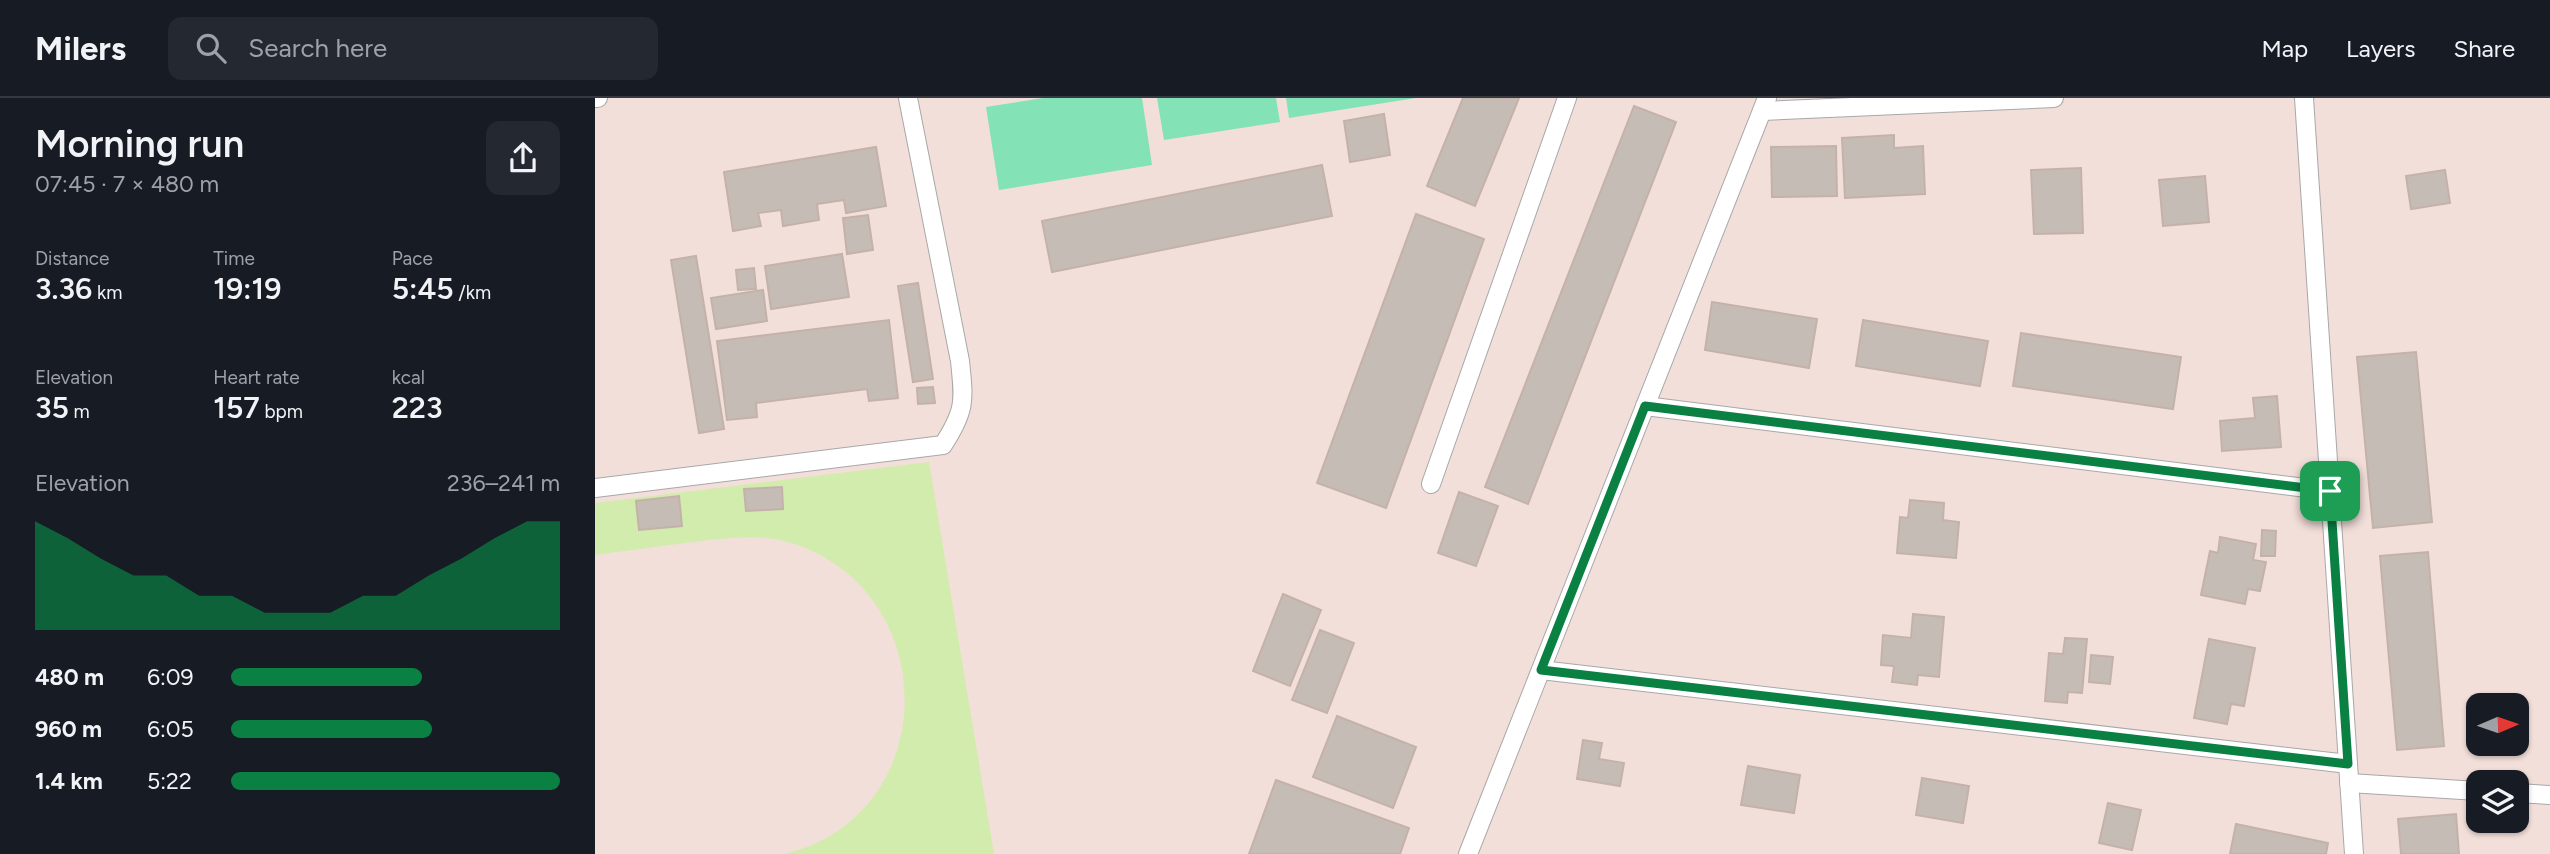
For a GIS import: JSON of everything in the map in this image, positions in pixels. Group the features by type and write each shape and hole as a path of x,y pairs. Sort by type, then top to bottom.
{"lane":[{"path":"595,488 943,445 958,423 963,397 960,361 908,98"},
{"path":"1431,484 1567,98"},
{"path":"1468,854 1764,104 2054,98"},
{"path":"2304,98 2354,854"},
{"path":"1645,406 2330,491"},
{"path":"1541,670 2348,764"},
{"path":"2349,783 2466,790"},
{"path":"2529,794 2550,795"}],"shaded area":[{"path":"595,98 2550,98 2550,854 595,854"}],"green space":[{"path":"1043,98 1142,98 1152,165 999,190 986,107"},
{"path":"1157,98 1276,98 1280,122 1164,140"},
{"path":"1286,98 1416,98 1289,118"},
{"path":"929,462 994,854 784,854 835,832 873,798 896,754 905,705 899,655 879,609 844,571 795,544 781,540 727,538 595,555 595,503"}],"building":[{"path":"1463,98 1519,98 1475,206 1427,186"},
{"path":"1634,106 1676,122 1528,504 1485,487"},
{"path":"1384,114 1390,155 1350,162 1344,121"},
{"path":"1894,135 1894,148 1923,146 1925,194 1845,198 1842,138"},
{"path":"1836,146 1837,196 1772,197 1771,147"},
{"path":"876,147 886,206 846,213 844,200 817,204 819,220 783,226 781,210 758,213 761,226 733,231 724,172"},
{"path":"1322,165 1332,216 1052,272 1042,221"},
{"path":"2081,168 2083,233 2034,234 2031,170"},
{"path":"2445,170 2450,203 2411,209 2406,176"},
{"path":"2205,176 2209,222 2163,226 2159,180"},
{"path":"1416,214 1484,239 1386,508 1317,483"},
{"path":"868,215 873,250 847,254 843,218"},
{"path":"842,254 849,297 771,309 765,266"},
{"path":"696,256 724,429 699,433 671,260"},
{"path":"754,268 756,289 738,290 736,270"},
{"path":"918,283 933,379 913,382 898,286"},
{"path":"763,290 767,321 716,329 711,298"},
{"path":"1712,302 1817,319 1809,368 1705,350"},
{"path":"889,320 898,398 869,401 867,389 756,403 757,417 727,420 717,341"},
{"path":"1863,320 1988,341 1980,386 1856,366"},
{"path":"2021,333 2181,357 2173,409 2013,386"},
{"path":"2416,352 2432,522 2373,528 2357,357"},
{"path":"933,387 935,403 918,404 917,388"},
{"path":"2277,396 2281,447 2222,451 2220,421 2255,418 2253,398"},
{"path":"782,487 783,509 746,511 744,489"},
{"path":"1459,492 1498,506 1476,566 1438,553"},
{"path":"679,496 682,526 639,530 636,501"},
{"path":"1910,500 1944,503 1943,520 1959,522 1956,558 1897,553 1900,517 1908,518"},
{"path":"2262,530 2276,531 2275,556 2261,556"},
{"path":"2220,537 2256,544 2253,560 2266,562 2260,591 2248,589 2245,604 2201,595 2210,551 2218,553"},
{"path":"2428,552 2444,746 2397,750 2380,556"},
{"path":"1283,594 1321,610 1290,686 1253,671"},
{"path":"1913,614 1944,617 1939,677 1918,675 1917,685 1892,682 1894,666 1881,665 1883,635 1911,638"},
{"path":"1320,630 1354,643 1327,713 1292,700"},
{"path":"2065,638 2087,639 2082,693 2068,692 2067,703 2045,701 2049,653 2063,654"},
{"path":"2209,639 2255,648 2244,706 2231,704 2227,724 2194,718"},
{"path":"2091,655 2113,657 2110,684 2089,682"},
{"path":"1337,716 1416,747 1393,808 1313,777"},
{"path":"1583,740 1602,743 1599,759 1624,763 1620,786 1577,779"},
{"path":"1748,766 1800,775 1794,813 1741,805"},
{"path":"1922,778 1969,786 1963,823 1916,815"},
{"path":"1276,780 1409,828 1400,854 1249,854"},
{"path":"2108,803 2141,810 2132,850 2099,843"},
{"path":"2456,814 2459,854 2401,854 2398,819"},
{"path":"2236,824 2328,843 2326,854 2230,854"}],"route":[{"path":"1645,406 2330,491 2348,764 1541,670 1645,406"}]}
